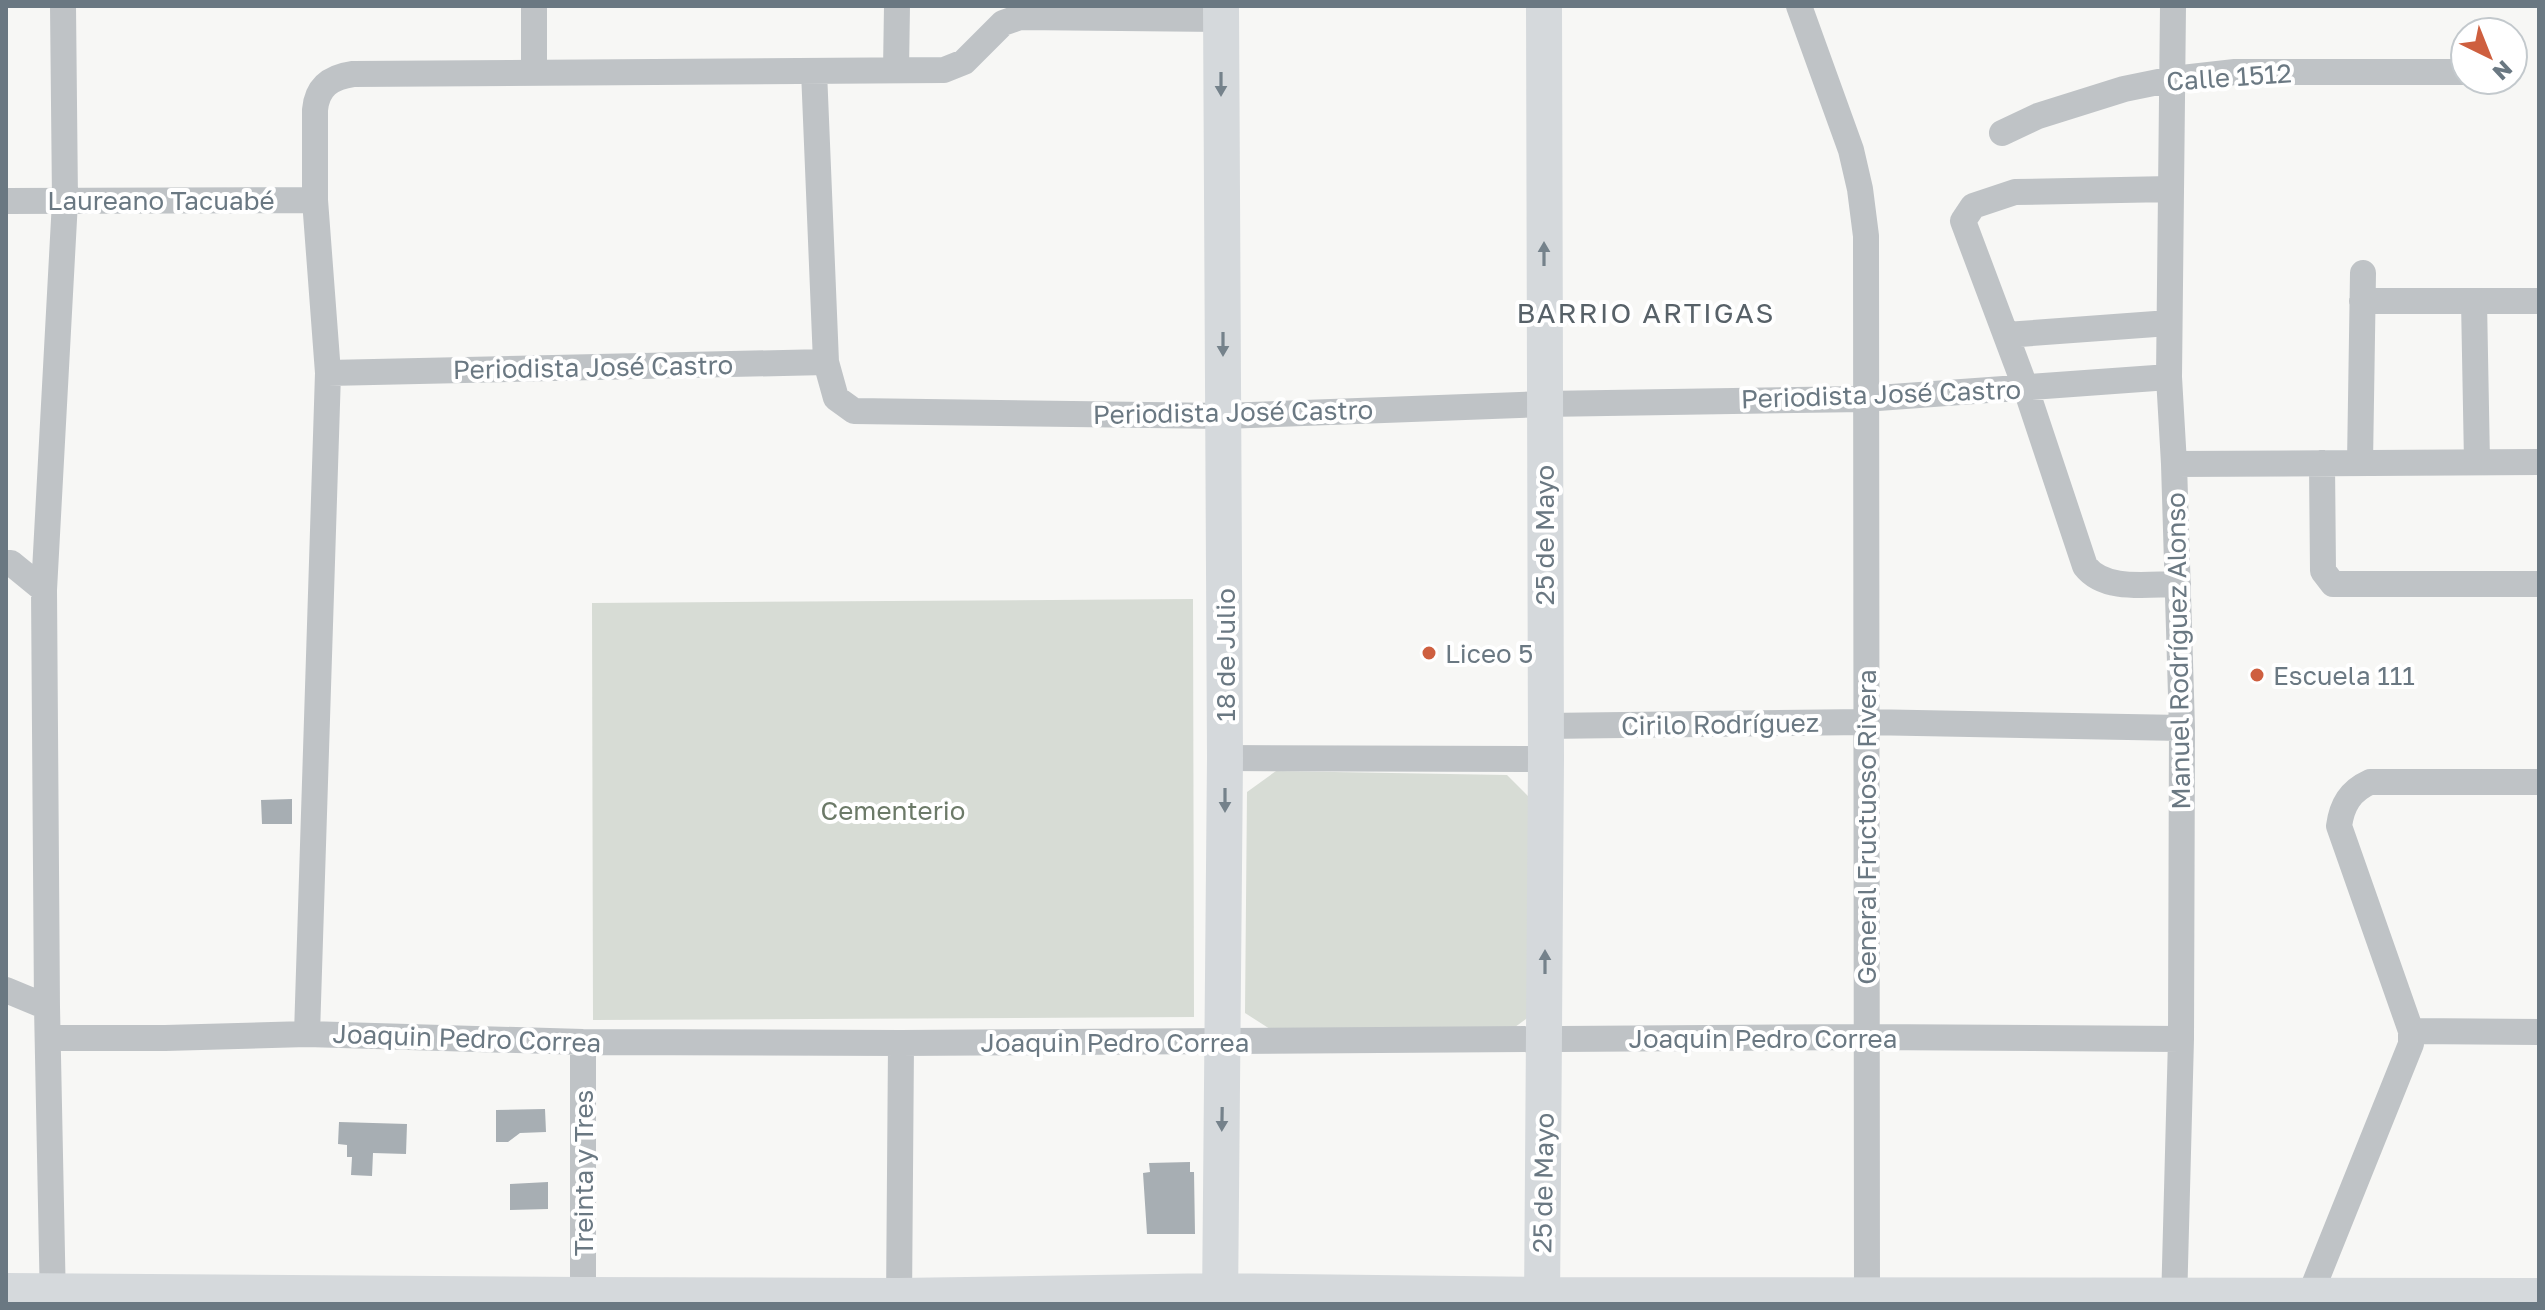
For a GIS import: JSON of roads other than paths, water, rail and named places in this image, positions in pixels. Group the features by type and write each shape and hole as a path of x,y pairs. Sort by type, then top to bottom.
{"street":[{"path":"53,1298 44,590 65,201 63,6"},
{"path":"534,6 534,72"},
{"path":"896,70 897,6"},
{"name":"25 de Mayo","path":"1542,1300 1546,742 1544,6"},
{"name":"General Fructuoso Rivera","path":"1799,6 1851,150 1866,236 1867,1299"},
{"name":"Manuel Rodríguez Alonso","path":"2173,6 2169,377 2182,728 2181,1039 2174,1300"},
{"path":"307,1034 328,373 315,200 316,98 325,84 336,76 353,74 944,70 964,62 1003,23 1020,17 1221,13"},
{"name":"18 de Julio","path":"1220,1298 1225,758 1221,13"},
{"path":"814,71 826,362"},
{"name":"Calle 1512","path":"2002,133 2038,116 2124,89 2173,79 2235,72 2449,72"},
{"path":"2171,189 2015,192 1973,206 1963,221 2026,389 2085,566 2092,575 2109,583 2178,584"},
{"name":"Laureano Tacuabé","path":"6,201 315,200"},
{"path":"2360,463 2363,273"},
{"path":"2362,301 2539,301"},
{"path":"2474,301 2477,462"},
{"path":"2006,335 2169,323"},
{"name":"Periodista José Castro","path":"328,373 826,362 836,398 854,411 1223,416 1544,404 1864,399 2169,377"},
{"path":"2174,464 2539,462"},
{"path":"2322,463 2323,571 2333,584 2539,584"},
{"path":"6,563 11,563 44,590"},
{"name":"Cirilo Rodríguez","path":"1225,758 1865,722 2182,728"},
{"path":"2310,1295 2411,1044 2411,1031 2339,826 2341,810 2357,788 2370,782 2539,782"},
{"path":"6,990 47,1007"},
{"path":"2411,1031 2539,1032"},
{"name":"Joaquin Pedro Correa","path":"48,1038 307,1034 583,1042 901,1043 1866,1037 2181,1039"},
{"name":"Treinta y Tres","path":"583,1042 583,1300"},
{"path":"898,1300 901,1043"},
{"path":"6,1291 53,1298 583,1300 2174,1300 2310,1295 2516,1299"}],"place":[{"name":"Liceo 5","path":"1429,653"},
{"name":"Escuela 111","path":"2257,675"}],"district":[{"name":"BARRIO ARTIGAS","path":"1646,312"}],"park label":[{"name":"Cementerio","path":"893,810"}]}
